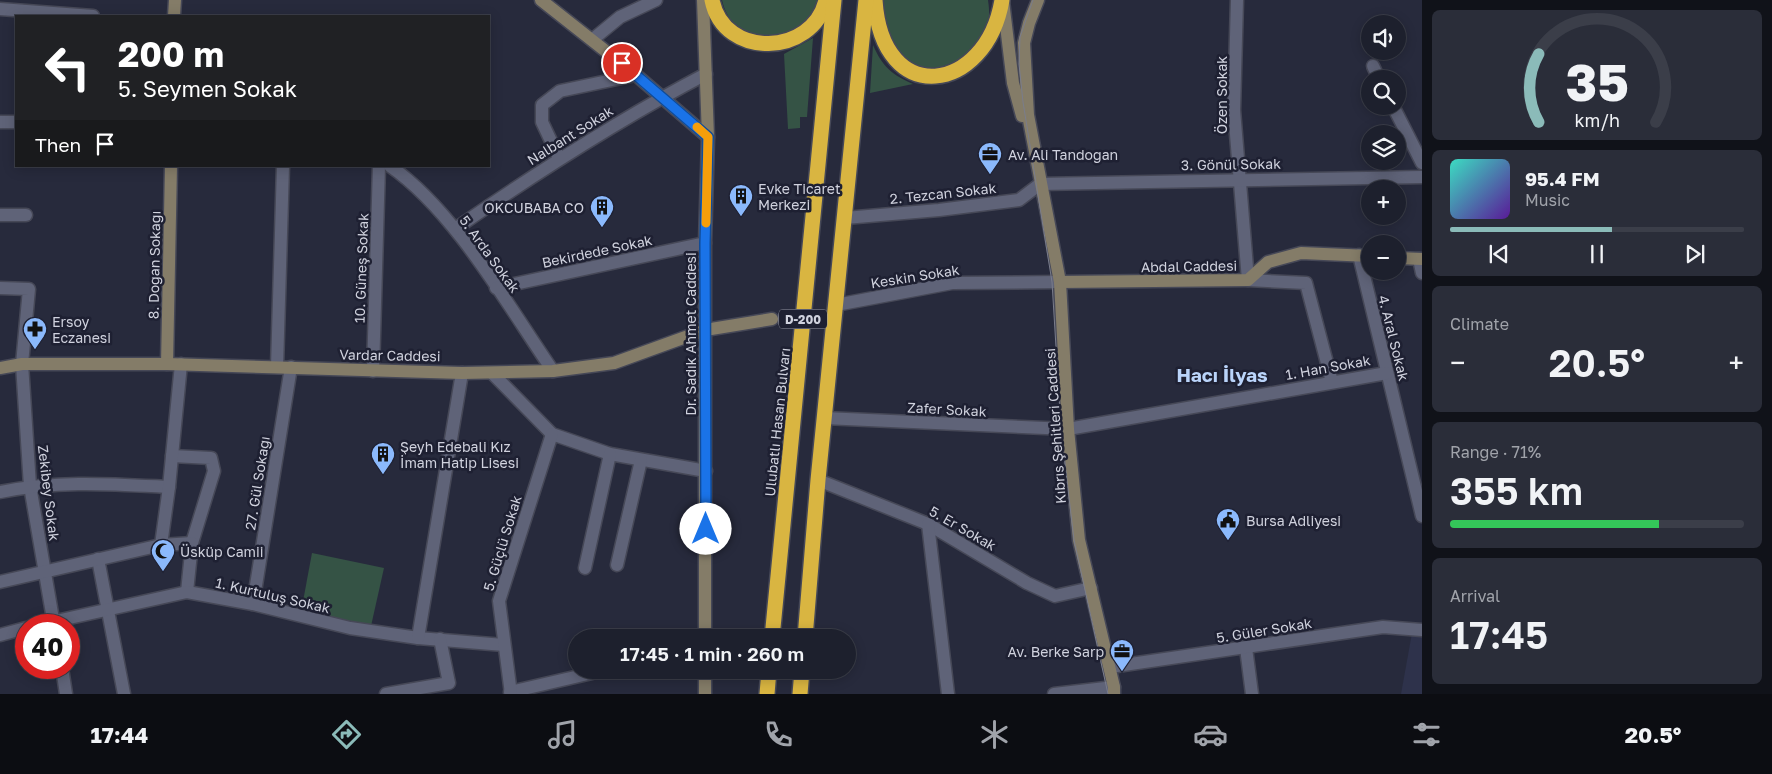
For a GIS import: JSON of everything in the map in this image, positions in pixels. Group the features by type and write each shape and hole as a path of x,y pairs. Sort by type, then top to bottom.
{"highway":[{"path":"712,0 715,13 728,30 744,40 763,44 788,40 806,32 823,14 826,0"},
{"name":"Ulubatlı Hasan Bulvarı","path":"773,629 834,0"},
{"name":"D-200","path":"806,629 818,480 866,0"},
{"path":"875,0 876,23 887,52 908,71 923,76 952,72 980,52 996,25 1002,0"},
{"path":"767,694 768,679"},
{"path":"800,694 801,679"}],"street":[{"path":"174,15 175,0"},
{"path":"541,0 636,75 708,137"},
{"path":"592,40 620,17 656,0"},
{"name":"Dr. Sadık Ahmet Caddesi","path":"703,0 708,137 705,243 705,629"},
{"path":"1002,0 1013,83 1034,154"},
{"path":"1034,154 1026,87 1024,44 1029,23 1038,0"},
{"name":"Özen Sokak","path":"1237,0 1234,110 1248,280"},
{"path":"0,9 80,15"},
{"path":"1373,66 1375,70"},
{"name":"Nalbant Sokak","path":"455,229 559,158 662,97 706,74"},
{"path":"559,158 542,122 542,105 560,91 636,75"},
{"path":"1398,115 1422,162"},
{"path":"0,122 15,122"},
{"name":"Kıbrıs Şehitleri Caddesi","path":"1034,154 1060,282 1068,429 1079,540 1114,690"},
{"name":"8. Doğan Sokağı","path":"167,364 171,167"},
{"path":"277,367 283,167"},
{"name":"10. Güneş Sokak","path":"373,371 379,167"},
{"name":"5. Arda Sokak","path":"391,167 413,182 455,229 553,371"},
{"name":"3. Gönül Sokak","path":"1040,184 1240,178 1422,177"},
{"name":"2. Tezcan Sokak","path":"845,218 939,210 1019,200 1040,184"},
{"path":"0,215 26,215"},
{"name":"Bekirdede Sokak","path":"496,288 705,243"},
{"name":"Abdal Caddesi","path":"1060,282 1248,280 1268,262 1301,253 1361,255"},
{"path":"1406,258 1420,259 1422,273"},
{"path":"1248,280 1306,283 1332,382"},
{"name":"4. Aral Sokak","path":"1369,280 1387,373 1418,477 1422,516"},
{"name":"Keskin Sokak","path":"836,305 952,283 1060,282"},
{"name":"Zekibey Sokak","path":"0,288 29,289 22,364 30,486 52,614"},
{"name":"Vardar Caddesi","path":"0,368 22,364 181,364 462,373 553,371 614,363 705,330 772,319"},
{"path":"161,545 169,487 181,364"},
{"name":"27. Gül Sokağı","path":"253,604 291,367"},
{"path":"418,638 462,373"},
{"path":"492,373 552,434 610,454 706,471"},
{"name":"1. Han Sokak","path":"1068,429 1387,373"},
{"name":"Zafer Sokak","path":"824,418 1068,429"},
{"name":"5. Güçlü Sokak","path":"510,693 499,601 552,434"},
{"path":"584,568 610,454"},
{"path":"172,456 211,458 214,471 192,543 187,592"},
{"path":"617,565 641,460"},
{"name":"5. Er Sokak","path":"818,480 928,524 1027,583 1054,596 1091,588"},
{"path":"0,492 30,486 74,482 169,487"},
{"path":"928,524 948,694"},
{"path":"0,582 161,545 192,543"},
{"path":"98,559 124,694"},
{"name":"1. Kurtuluş Sokak","path":"80,616 108,608 187,592 253,604 350,628 418,638 504,645"},
{"name":"5. Güler Sokak","path":"1110,667 1383,627 1422,630"},
{"path":"0,635 15,631"},
{"path":"386,694 449,683 440,639"},
{"path":"1246,648 1252,694"},
{"path":"64,679 66,694"},
{"path":"510,693 568,679"},
{"path":"705,679 705,694"},
{"path":"1054,694 1114,690"}],"shaded area":[{"path":"1412,633 1422,637 1422,694 1401,694"}],"green space":[{"path":"722,0 818,0 814,12 799,28 786,35 773,38 759,37 747,33 736,25 727,14"},
{"path":"883,0 988,0 989,20 976,45 967,54 945,66 921,67 906,60 887,41"},
{"path":"813,38 807,117 800,117 800,128 788,129 784,54"},
{"path":"873,45 888,69 913,84 870,93"},
{"path":"312,553 384,568 371,626 301,612"}],"tram line":[{"path":"1033,0 1020,37 1019,64 1023,102 1052,282 1061,429 1074,540 1108,694"}],"slow traffic":[{"path":"697,127 708,137 706,223"}],"place":[{"name":"Av. Ali Tandoğan","path":"990,175"},
{"name":"Evke Ticaret Merkezi","path":"741,217"},
{"name":"OKCUBABA CO","path":"602,228"},
{"name":"Ersoy Eczanesi","path":"35,350"},
{"name":"Şeyh Edebali Kız İmam Hatip Lisesi","path":"383,475"},
{"name":"Bursa Adliyesi","path":"1228,541"},
{"name":"Üsküp Camii","path":"163,572"},
{"name":"Av. Berke Sarp","path":"1122,672"}],"district":[{"name":"Hacı İlyas","path":"1222,374"}],"route":[{"path":"622,63 708,137 705,243 706,529"}]}
